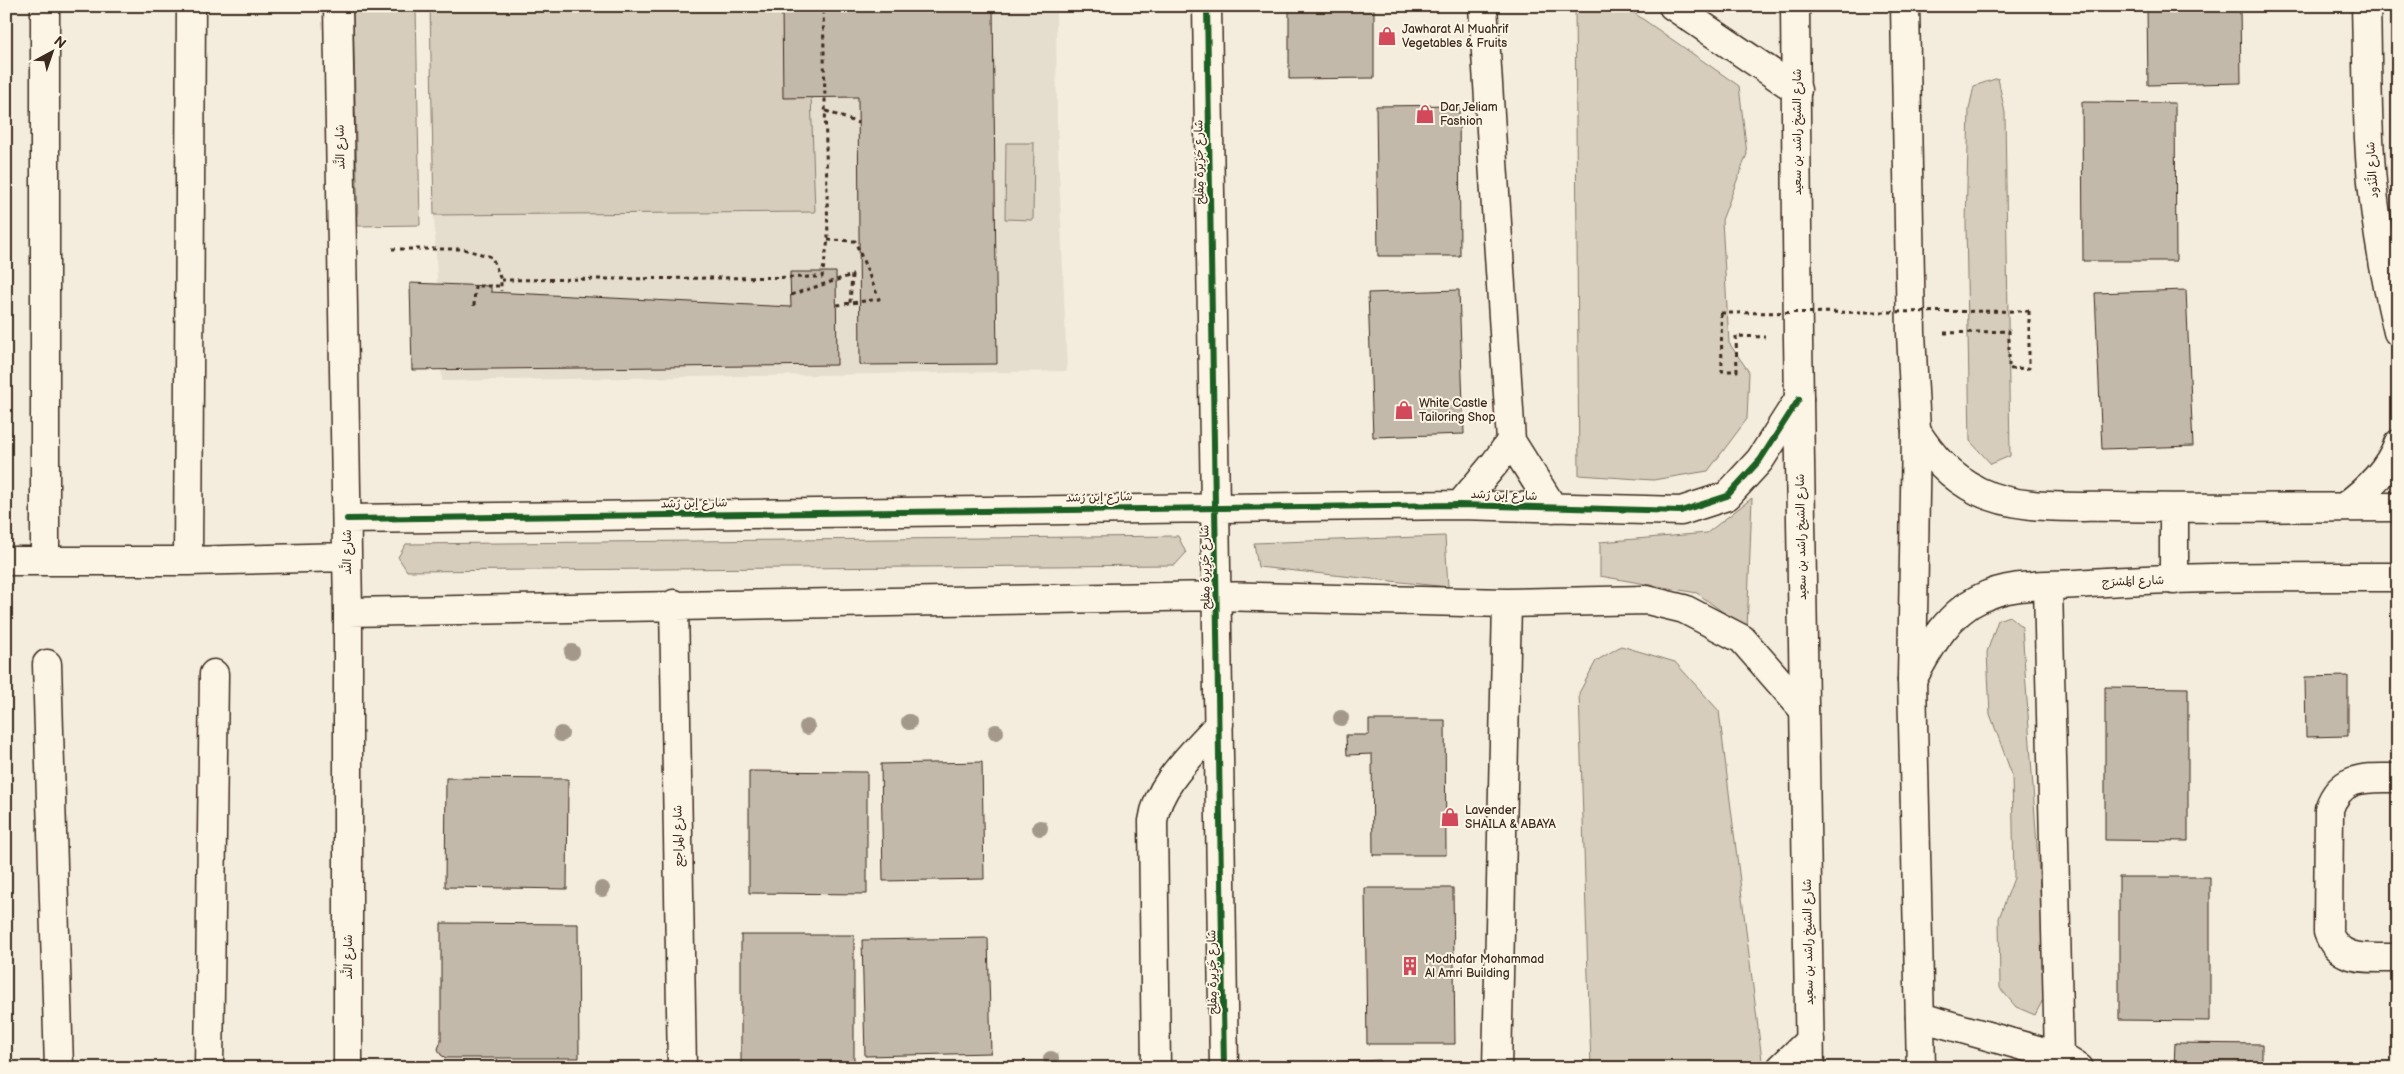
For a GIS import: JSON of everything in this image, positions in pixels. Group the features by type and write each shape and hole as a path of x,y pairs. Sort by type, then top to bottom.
{"street":[{"path":"45,6 45,561"},
{"path":"188,561 191,6"},
{"name":"شارع النَّد","path":"338,6 348,612 348,1068"},
{"name":"شارع جَزِيرة مِفلِح","path":"1207,6 1224,1068"},
{"path":"1484,6 1510,440 1553,508"},
{"path":"1673,6 1797,90"},
{"name":"شارع الشيخ راشد بن سعيد","path":"1795,6 1799,399 1810,1068"},
{"path":"1905,6 1911,334 1916,431 1912,680 1921,1068"},
{"name":"شارع النُّدُود","path":"2366,6 2369,140 2375,215 2388,289 2398,332"},
{"name":"شارع إبن رُشد","path":"347,519 1460,505 1681,511 1727,496 1760,460 1799,399"},
{"path":"1916,431 1932,455 1953,476 1978,491 2006,500 2045,506 2174,508 2398,507"},
{"path":"1460,505 1495,463 1510,440"},
{"path":"2344,507 2364,492 2382,472 2398,444"},
{"path":"2174,508 2174,580"},
{"path":"6,562 188,561 346,557"},
{"name":"شارع المَسْرَج","path":"1912,680 1940,632 1958,613 1978,598 2002,588 2135,580 2398,578"},
{"path":"1920,1017 2069,1063 2048,586"},
{"path":"348,612 674,604 1217,596 1507,603 1647,600 1684,609 1742,639 1804,710"},
{"path":"1497,1068 1507,603"},
{"name":"شارع المراجع","path":"674,604 682,1068"},
{"path":"47,664 58,1068"},
{"path":"208,1068 214,674"},
{"path":"1156,1068 1153,821 1155,808 1171,780 1219,724"},
{"path":"2398,778 2357,779 2347,784 2333,799 2329,809 2328,922 2328,932 2332,942 2338,950 2347,955 2398,958"},
{"path":"1781,1068 1810,1040"}],"path":[{"path":"501,280 822,276 828,240 823,6"},
{"path":"826,111 858,122"},
{"path":"828,240 855,241 879,300 837,305"},
{"path":"392,249 463,249 492,257 501,280 501,291"},
{"path":"790,295 852,275 850,303"},
{"path":"474,306 475,286 501,286"},
{"path":"1736,336 1736,371 1722,371 1721,313 2028,311 2029,368 2009,369 2009,331 1911,334"}],"shaded area":[{"path":"353,6 416,6 420,225 358,226"},
{"path":"430,6 1056,6 1057,121 1067,371 442,381 434,215"},
{"path":"430,6 808,6 815,212 434,215"},
{"path":"1575,6 1624,6 1739,86 1747,154 1722,220 1729,343 1749,372 1747,419 1708,471 1653,480 1579,475"},
{"path":"1998,78 2005,113 2010,456 1991,464 1970,441 1966,223 1969,109 1974,86"},
{"path":"1006,143 1034,143 1033,220 1005,219"},
{"path":"1752,498 1747,630 1697,593 1600,576 1600,542 1707,533"},
{"path":"1178,536 1186,553 1175,565 407,571 398,557 406,544"},
{"path":"1445,536 1448,587 1258,567 1254,543"},
{"path":"2009,616 2022,627 2047,992 2035,1015 2016,1007 2000,988 1999,918 2014,878 2012,775 1990,714 1987,652 1998,620"},
{"path":"1621,646 1675,662 1719,711 1762,1060 1754,1068 1591,1068 1579,693 1596,661"}],"building":[{"path":"782,6 993,6 997,364 860,365 858,97 783,98"},
{"path":"1289,6 1374,6 1374,78 1289,79"},
{"path":"2147,6 2240,6 2241,83 2148,85"},
{"path":"2082,102 2175,103 2176,261 2083,261"},
{"path":"1459,105 1460,256 1378,256 1376,106"},
{"path":"790,272 836,272 837,365 412,370 410,283 491,286 491,292 791,307"},
{"path":"1459,290 1464,434 1373,437 1368,293"},
{"path":"2186,290 2193,446 2102,449 2095,293"},
{"path":"2348,676 2348,736 2306,737 2305,677"},
{"path":"2105,687 2188,688 2188,841 2105,840"},
{"path":"1369,720 1445,720 1446,855 1373,855 1372,754 1347,755 1346,735 1369,735"},
{"path":"982,762 984,879 883,881 881,764"},
{"path":"749,771 867,772 867,894 749,893"},
{"path":"446,778 568,779 567,889 445,887"},
{"path":"2119,877 2210,877 2210,1021 2119,1020"},
{"name":"Modhafar Mohammad Al Amri Building","path":"1365,888 1453,888 1455,1044 1367,1044"},
{"path":"441,923 578,924 579,1058 446,1058 441,1055 438,1049 441,1041"},
{"path":"741,935 854,935 854,1066 741,1066"},
{"path":"988,938 991,1053 865,1056 862,940"},
{"path":"2175,1043 2262,1044 2262,1068 2174,1068"},
{"path":"1380,1060 1380,1068 1292,1068 1292,1064"}],"cycle path":[{"path":"1207,6 1224,1068"},
{"path":"347,519 1460,505 1681,511 1727,496 1760,460 1799,399"}],"place":[{"name":"Jawharat Al Muahrif Vegetables & Fruits","path":"1387,36"},
{"name":"Dar Jeliam Fashion","path":"1425,114"},
{"name":"White Castle Tailoring Shop","path":"1404,410"},
{"name":"Lavender SHAILA & ABAYA","path":"1450,817"},
{"name":"Modhafar Mohammad Al Amri Building","path":"1410,966"}]}
